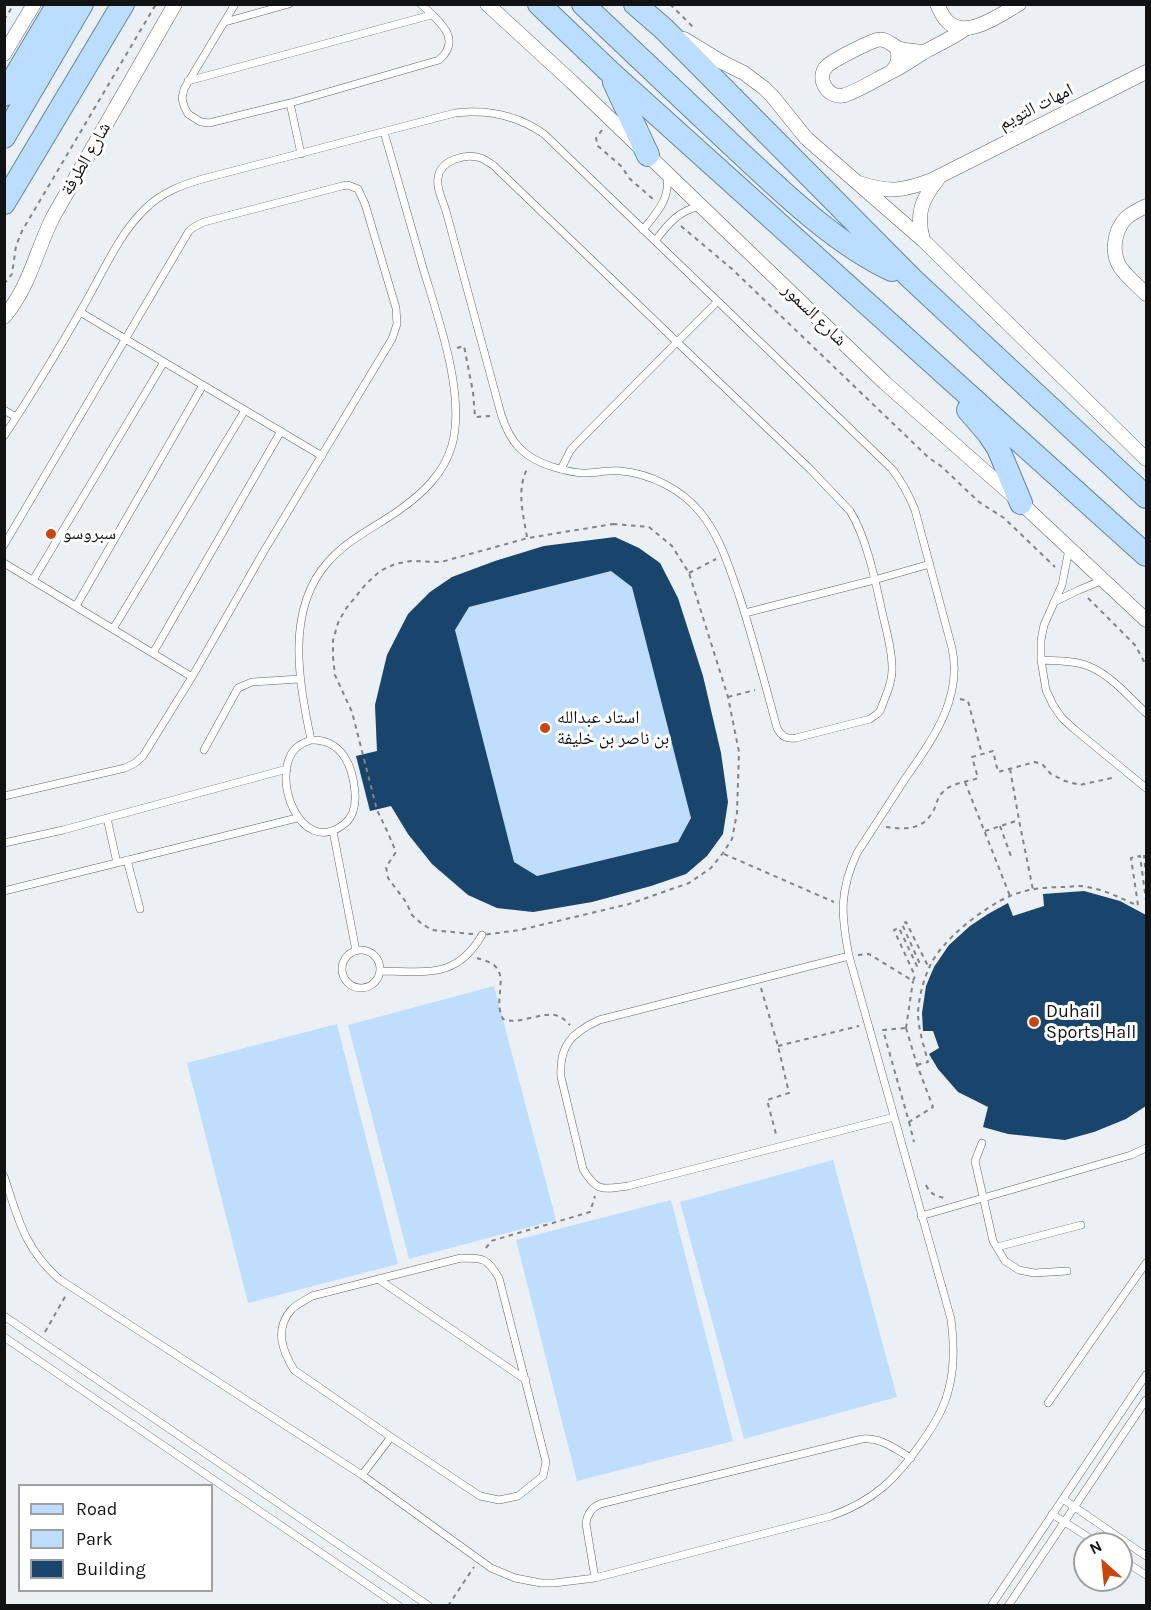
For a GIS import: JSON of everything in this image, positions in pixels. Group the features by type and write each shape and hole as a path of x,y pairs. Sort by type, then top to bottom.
{"main road":[{"path":"4,95 58,4"},
{"path":"4,137 82,4"},
{"path":"4,203 123,4"},
{"path":"538,4 610,72 1146,555"},
{"path":"583,4 811,217 850,245 886,267 912,279"},
{"path":"635,4 664,29 912,279 1146,497"},
{"path":"610,72 648,155"},
{"path":"949,378 964,404 998,448 1021,503"}],"street":[{"path":"4,54 34,4"},
{"name":"شارع الطرفة","path":"4,317 29,279 45,232 53,217 175,4"},
{"name":"شارع السمور","path":"487,4 572,82 885,382 1021,503 1146,620"},
{"path":"937,4 948,22 964,29"},
{"path":"925,52 910,51 896,47 888,41 878,40 830,63 822,77 825,88 839,95 850,93 912,61 964,29 976,26 1019,4"},
{"path":"664,29 754,80 773,97 806,138 923,240 1146,459"},
{"path":"891,72 899,56 896,47"},
{"name":"امهات التويم","path":"854,182 873,188 893,190 922,184 1146,72"},
{"name":"امهات التويم","path":"923,240 920,225 921,209 928,191 942,175"},
{"path":"1146,206 1133,213 1121,225 1115,241 1120,266 1146,294"}],"lane":[{"path":"235,4 184,89 182,98 188,114 201,122 217,122 290,103 439,60 446,54 450,39 447,31 421,4"},
{"path":"225,22 289,4"},
{"path":"188,81 431,15"},
{"path":"290,103 301,154"},
{"path":"4,436 125,234 146,208 160,197 191,182 455,113 496,113 515,118 544,134 892,470 910,495 915,510 955,660 955,672 951,696 942,722 856,853 846,878 842,906 843,925 849,956 951,1319 954,1353 951,1379 945,1404 937,1420 911,1458 876,1494 847,1511 595,1578 554,1583 528,1581 502,1574 479,1560 362,1475 70,1288 48,1269 30,1246 20,1226 4,1176"},
{"path":"311,740 300,679 299,646 304,606 314,580 329,560 348,544 418,497 431,483 445,463 452,445 455,427 454,388 446,351 384,132"},
{"path":"466,156 480,158 494,165 677,342 850,510 860,532 874,580 889,641 892,668 888,690 877,714 870,719 796,738 788,739 783,736 777,728 745,613 724,555 700,512 669,486 651,478 622,471 584,473 561,470 533,459 515,442 501,414 438,184 442,169 453,160 466,156"},
{"path":"643,230 661,207 667,194 666,172"},
{"path":"4,544 185,235 204,222 342,186 353,186 358,189 372,226 396,308 398,324 392,339 143,756 125,768 4,796"},
{"path":"655,241 673,219 686,210 702,206"},
{"path":"561,470 575,445 717,302"},
{"path":"80,312 322,456"},
{"path":"33,580 164,362"},
{"path":"76,606 203,385"},
{"path":"4,410 16,417"},
{"path":"112,628 245,410"},
{"path":"153,653 281,431"},
{"path":"1069,549 1064,576 1044,625 1041,640 1041,660 1046,690 1062,718 1146,788"},
{"path":"4,562 192,677"},
{"path":"745,613 930,564"},
{"path":"1054,602 1103,580"},
{"path":"1041,660 1089,666 1114,683 1146,713"},
{"path":"204,750 238,688 252,682 300,679"},
{"path":"311,740 331,743 339,749 352,776 356,797 352,814 348,821 333,831 313,830 304,825 297,818 289,794 287,769 289,759 294,750 311,740"},
{"path":"4,843 63,830 287,769"},
{"path":"107,818 117,863"},
{"path":"4,891 297,818"},
{"path":"333,831 356,951"},
{"path":"127,860 140,909"},
{"path":"380,971 438,970 454,965 469,954 482,935"},
{"path":"356,951 370,952 379,964 380,971 377,979 364,987 356,987 349,983 342,969 349,954 356,951"},
{"path":"849,956 598,1020 576,1032 568,1041 563,1053 561,1077 583,1169 590,1181 598,1188 628,1186 894,1117"},
{"path":"982,1143 975,1161 993,1240 1005,1261 1019,1270 1034,1273 1067,1270"},
{"path":"921,1216 1131,1155 1146,1148"},
{"path":"997,1247 1081,1224"},
{"path":"461,1258 479,1258 490,1264 499,1278 546,1462 543,1476 518,1496 499,1500 480,1496 294,1370 285,1355 282,1340 282,1325 293,1309 312,1296 378,1279 461,1258"},
{"path":"1048,1403 1146,1263"},
{"path":"378,1279 526,1380"},
{"path":"4,1316 429,1605"},
{"path":"4,1337 399,1605"},
{"path":"990,1605 1146,1375"},
{"path":"1008,1605 1146,1400"},
{"path":"1109,1431 1120,1438"},
{"path":"362,1475 391,1437"},
{"path":"595,1578 585,1524 592,1509 600,1504 862,1439 869,1438 883,1442 911,1458"},
{"path":"1063,1499 1146,1556"},
{"path":"1052,1514 1081,1532"},
{"path":"1133,1567 1146,1575"}],"path":[{"path":"4,20 14,4"},
{"path":"4,284 12,274 16,246 22,231 156,4"},
{"path":"611,121 596,138 596,143 621,166 630,180 661,207"},
{"path":"673,219 732,268 929,458 941,466 979,502 1004,518 1064,576"},
{"path":"446,351 464,346 475,417 501,414"},
{"path":"528,538 521,489 523,476 533,459"},
{"path":"613,524 649,527 672,546 689,573 728,697 739,752 737,813 732,839 723,853 711,868 689,883 629,904 520,930 482,935 432,930 422,924 412,915 406,902 388,878 386,867 396,852 377,810 352,712 335,675 333,640 345,610 380,571 395,564 411,561 441,562 528,538 613,524"},
{"path":"689,573 724,555"},
{"path":"1079,590 1135,645 1146,665"},
{"path":"728,697 766,687"},
{"path":"951,696 968,701 982,754"},
{"path":"874,826 900,829 921,825 933,812 943,791 978,778 972,758 993,751 998,772 1035,762 1042,764 1058,778 1080,785 1131,775"},
{"path":"1010,769 1034,890"},
{"path":"965,782 1010,896"},
{"path":"985,831 1019,820"},
{"path":"1000,826 1012,859"},
{"path":"723,853 842,906"},
{"path":"917,1065 928,1062 920,1032 918,1012 928,969 952,937 966,924 1010,896 1052,887 1085,886 1113,894 1138,906 1131,858 1140,856 1146,900"},
{"path":"1146,856 1144,856 1146,874"},
{"path":"909,1122 933,1107 906,1028 915,976 894,930 899,928 917,966 920,964 902,924 906,922 928,969"},
{"path":"469,954 491,963 499,971 501,981 498,1004 503,1019 513,1021 559,1016 576,1032"},
{"path":"849,956 868,954 913,981"},
{"path":"758,979 789,1093 767,1100 780,1147"},
{"path":"778,1046 868,1024"},
{"path":"906,1028 883,1030 914,1145"},
{"path":"923,1180 928,1190 936,1197 944,1197 948,1208"},
{"path":"479,1258 491,1241 590,1212 598,1188"},
{"path":"40,1340 70,1288"},
{"path":"448,1605 479,1560"}],"green space":[{"name":"استاد عبدالله بن ناصر بن خليفة","path":"615,537 639,548 660,563 678,598 703,676 721,753 707,856 686,874 592,902 533,912 497,908 468,895 432,864 408,834 391,806 370,811 356,756 377,751 375,705 387,655 408,614 430,592 452,577 544,546"},
{"path":"494,986 556,1220 409,1259 348,1025"},
{"path":"337,1024 398,1264 248,1303 187,1063"},
{"path":"833,1160 897,1397 744,1439 680,1202"},
{"path":"671,1200 733,1441 577,1481 516,1240"}],"building":[{"path":"615,537 639,548 660,563 678,598 703,676 721,753 728,802 723,834 707,856 686,874 592,902 533,912 497,908 468,895 432,864 408,834 391,806 370,811 356,756 377,751 375,705 387,655 408,614 430,592 452,577 544,546","holes":["611,571 632,587 691,818 678,842 537,876 514,862 455,630 469,607"]},
{"name":"Duhail Sports Hall","path":"1084,891 1120,901 1146,915 1146,1106 1126,1119 1094,1132 1065,1140 1008,1134 983,1127 988,1107 958,1092 938,1069 929,1054 939,1048 933,1031 923,1031 922,1013 926,986 934,967 949,945 970,926 1008,903 1013,916 1044,906 1043,894"}],"place":[{"name":"سبروسو","path":"51,534"},
{"name":"استاد عبدالله بن ناصر بن خليفة","path":"545,728"},
{"name":"Duhail Sports Hall","path":"1034,1022"}]}
